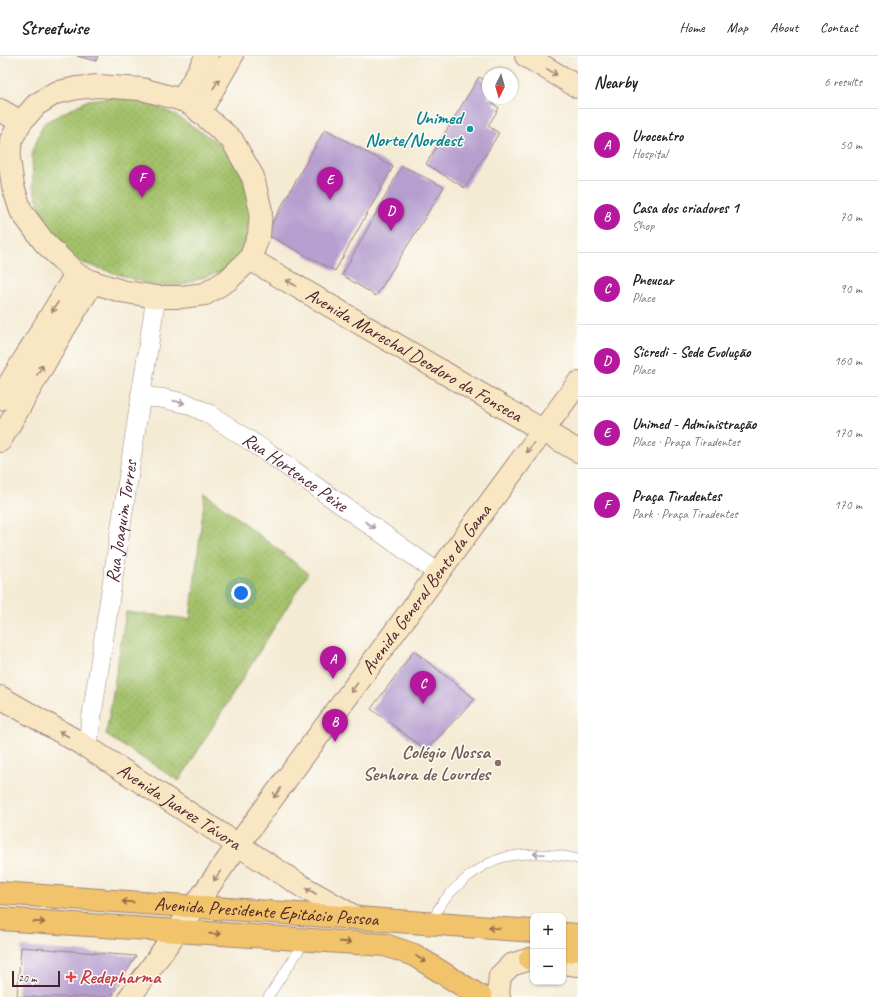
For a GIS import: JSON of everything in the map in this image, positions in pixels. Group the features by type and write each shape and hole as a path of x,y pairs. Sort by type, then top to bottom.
{"main road":[{"name":"Avenida Presidente Epitácio Pessoa","path":"0,893 530,931"},
{"name":"Avenida Presidente Epitácio Pessoa","path":"0,919 385,945 414,955 481,997"},
{"path":"566,934 578,935"},
{"path":"566,951 578,949"}],"street":[{"path":"191,106 207,56"},
{"path":"191,106 232,56"},
{"path":"526,56 578,87"},
{"path":"98,86 142,89 191,106 232,140 253,177 260,211 259,235 250,259 228,280 205,294 180,297 156,297 121,291 84,278 44,242 22,211 13,186 9,159 11,140 21,122 36,105 55,93 77,88 98,86"},
{"path":"0,110 21,122"},
{"name":"Avenida Marechal Deodoro da Fonseca","path":"250,259 578,451"},
{"path":"0,441 9,388 84,278"},
{"name":"Rua Joaquim Torres","path":"87,747 156,297"},
{"name":"Avenida General Bento da Gama","path":"130,997 238,845 578,383"},
{"name":"Rua Hortence Peixe","path":"140,397 161,398 188,404 209,414 270,454 438,573"},
{"name":"Avenida Juarez Távora","path":"0,697 87,747 303,887 356,918"},
{"path":"499,997 500,976 512,965 530,960"},
{"path":"566,963 578,965"}],"lane":[{"path":"433,923 438,910 448,896 466,878 486,865 505,857 535,854 567,856 578,859"},
{"path":"268,997 306,940"}],"green space":[{"path":"113,97 154,105 175,115 217,142 240,168 252,209 242,255 225,270 179,286 154,286 77,261 47,229 33,187 32,151 44,123 88,100"},
{"path":"205,493 308,573 179,781 106,735 126,612 190,619"}],"building":[{"path":"77,56 98,56 96,61"},
{"name":"Unimed Norte/Nordest","path":"479,77 482,79 482,104 493,104 499,108 488,126 499,133 465,188 426,164"},
{"path":"325,129 393,167 335,271 266,234"},
{"path":"402,166 444,187 376,296 342,275"},
{"path":"414,651 475,699 426,750 371,709"},
{"name":"Redepharma","path":"21,947 136,956 111,997 17,997"}],"place":[{"name":"Unimed Norte/Nordest","path":"470,129"},
{"name":"Praça Tiradentes","path":"142,198"},
{"name":"Unimed - Administração","path":"330,200"},
{"name":"Sicredi - Sede Evolução","path":"391,231"},
{"name":"Urocentro","path":"333,679"},
{"name":"Pneucar","path":"423,704"},
{"name":"Casa dos criadores 1","path":"335,742"},
{"name":"Colégio Nossa Senhora de Lourdes","path":"498,763"},
{"name":"Redepharma","path":"71,977"}]}
